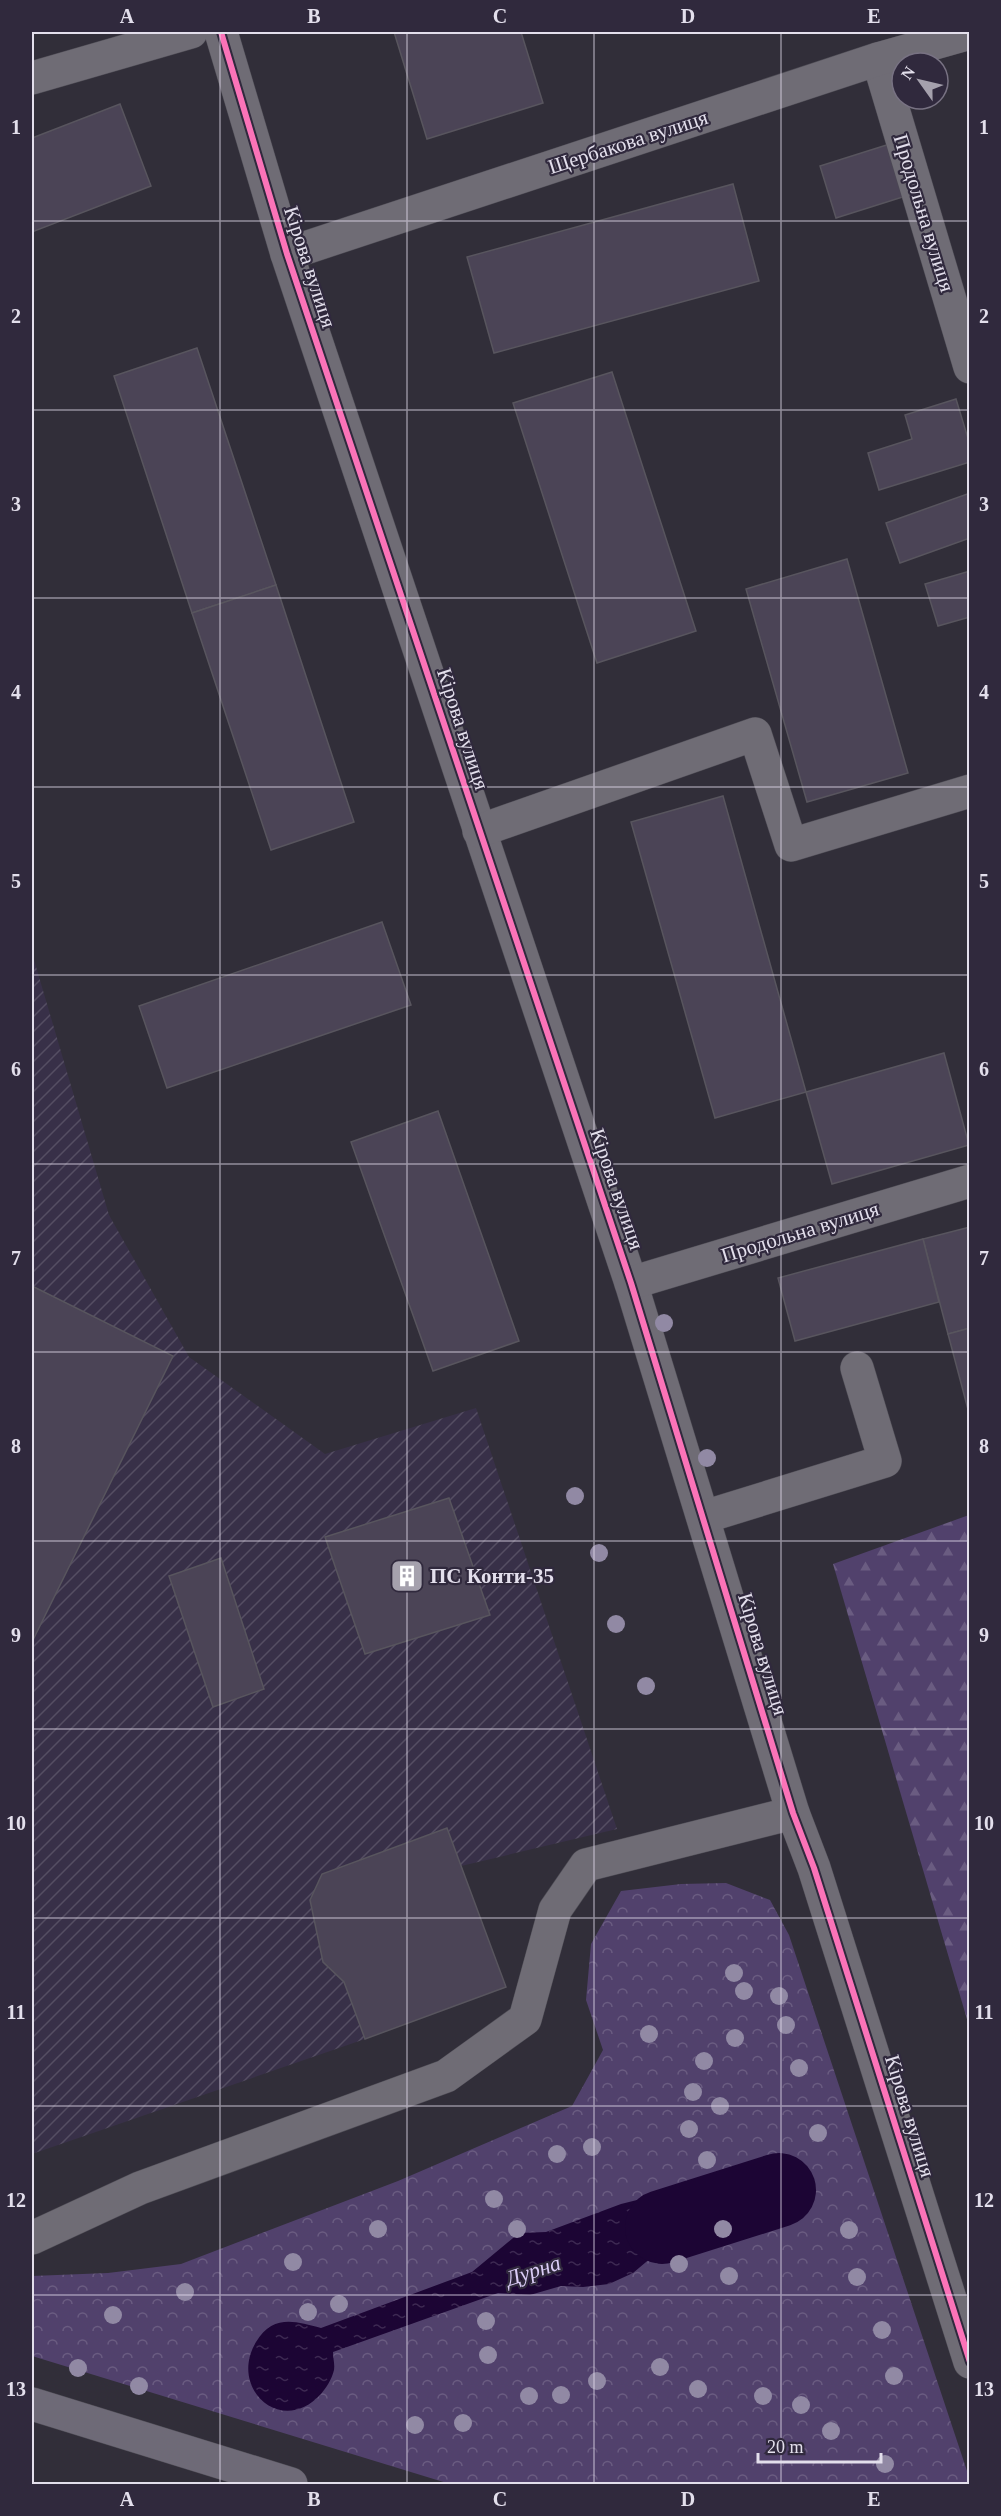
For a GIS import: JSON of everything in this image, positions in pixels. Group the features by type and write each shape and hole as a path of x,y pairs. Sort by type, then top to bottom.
{"main road":[{"path":"32,2404 291,2484"}],"street":[{"path":"32,78 191,32"},
{"name":"Кірова вулиця","path":"221,32 287,254 631,1283 793,1813 814,1868 969,2362"},
{"name":"Щербакова вулиця","path":"287,254 878,59 969,33"},
{"name":"Продольна вулиця","path":"878,59 969,367"},
{"path":"479,831 755,734 791,846 969,791"},
{"name":"Продольна вулиця","path":"631,1283 969,1182"},
{"path":"704,1517 885,1461 858,1368"},
{"path":"32,2238 140,2188 446,2076 525,2019 555,1910 586,1865 793,1813"}],"shaded area":[{"path":"32,953 109,1215 189,1357 325,1454 476,1408 617,1829 461,1866 506,1987 365,2039 32,2154"}],"green space":[{"path":"970,1515 969,2026 833,1564"},
{"path":"726,1883 770,1900 789,1935 969,2477 969,2484 450,2484 32,2356 32,2276 108,2273 181,2264 398,2181 572,2106 603,2050 586,2000 591,1944 621,1891 681,1884"}],"water":[{"path":"713,2181 728,2191 755,2184 761,2209 736,2217 728,2233 652,2257 633,2273 609,2284 583,2287 561,2286 530,2295 498,2293 333,2352 334,2368 327,2386 306,2406 290,2411 276,2409 263,2402 254,2390 249,2376 249,2359 256,2342 263,2333 277,2323 302,2323 321,2328 472,2272 519,2233 546,2232 621,2204"}],"building":[{"path":"394,32 521,32 543,103 427,139"},
{"path":"120,104 151,186 32,232 32,138"},
{"path":"893,143 909,195 836,218 820,166"},
{"path":"733,184 759,281 494,353 467,257"},
{"path":"197,348 276,585 192,613 114,376"},
{"path":"612,372 696,631 597,663 513,403"},
{"path":"956,399 970,445 970,462 879,490 868,453 912,439 905,415"},
{"path":"970,493 970,538 900,563 886,523"},
{"path":"847,559 908,773 807,802 746,589"},
{"path":"970,571 970,617 938,626 925,584"},
{"path":"276,585 354,822 271,850 192,613"},
{"path":"723,796 806,1092 715,1118 631,822"},
{"path":"382,922 411,1005 167,1088 139,1006"},
{"path":"944,1053 969,1145 832,1184 806,1092"},
{"path":"438,1111 519,1341 433,1371 351,1142"},
{"path":"970,1227 970,1328 948,1334 923,1239"},
{"path":"923,1239 939,1302 795,1341 778,1278"},
{"path":"32,1286 173,1356 32,1642"},
{"path":"970,1328 970,1417 948,1334"},
{"name":"ПС Конти-35","path":"449,1498 490,1615 365,1654 325,1537"},
{"path":"221,1558 264,1689 213,1707 169,1576"},
{"path":"447,1828 506,1987 365,2039 344,1982 323,1962 310,1900 322,1874"}],"waterway":[{"name":"Дурна","path":"662,2227 779,2190"}],"cycle path":[{"path":"221,32 287,254 631,1283 793,1813 814,1868 970,2362"}],"place":[{"name":"ПС Конти-35","path":"407,1576"}]}
